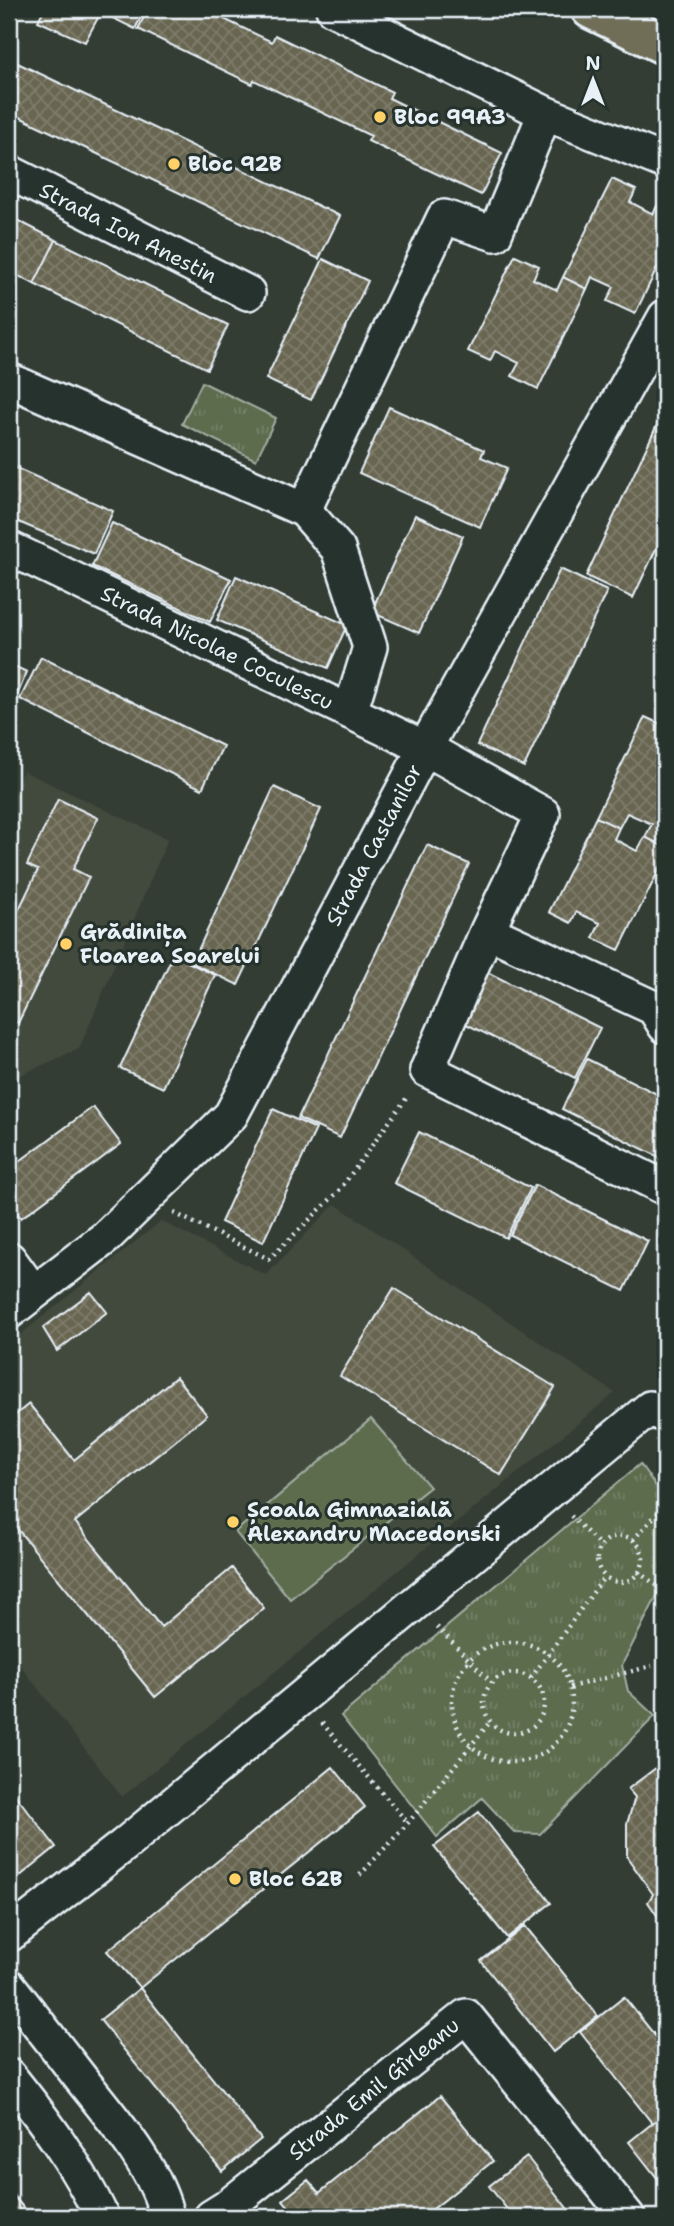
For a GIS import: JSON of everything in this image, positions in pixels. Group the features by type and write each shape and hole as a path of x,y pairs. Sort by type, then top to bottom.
{"main road":[{"path":"591,9 665,45"}],"street":[{"path":"333,9 545,113 665,162"},
{"path":"304,510 444,217 495,234 545,113"},
{"name":"Strada Ion Anestin","path":"9,172 248,293"},
{"name":"Strada Castanilor","path":"21,1302 105,1238 231,1115 425,748 665,317"},
{"path":"9,380 304,510 338,549 370,647 349,712"},
{"name":"Strada Nicolae Coculescu","path":"9,548 425,748 543,814 487,931"},
{"path":"665,1026 654,1008 487,931 427,1070 665,1188"},
{"path":"9,1259 21,1302"},
{"path":"9,1935 124,1845 650,1409 665,1416"},
{"path":"9,1986 115,2122 145,2166 167,2217"},
{"name":"Strada Emil Gîrleanu","path":"211,2217 466,2016 628,2217"},
{"path":"9,2076 50,2127 83,2178 102,2217"}],"path":[{"path":"145,1199 269,1259 338,1192 427,1070"},
{"path":"549,1492 601,1546"},
{"path":"634,1540 665,1505"},
{"path":"616,1536 634,1540 643,1555 638,1572 631,1579 622,1582 605,1576 599,1570 597,1562 601,1546 616,1536"},
{"path":"638,1572 665,1591"},
{"path":"531,1678 605,1576"},
{"path":"415,1603 491,1682"},
{"path":"508,1643 522,1643 549,1655 562,1669 570,1687 572,1703 565,1732 555,1744 543,1754 529,1760 506,1761 484,1755 471,1746 461,1734 452,1704 460,1673 470,1661 481,1651 508,1643"},
{"path":"570,1687 652,1666"},
{"path":"510,1673 521,1673 531,1678 539,1686 543,1697 544,1709 540,1719 532,1728 522,1733 499,1730 490,1723 483,1703 491,1682 510,1673"},
{"path":"301,1698 408,1823"},
{"path":"360,1875 408,1823 490,1723"}],"shaded area":[{"name":"Grădinița Floarea Soarelui","path":"23,771 168,839 79,1049 9,1080 9,802"},
{"name":"Școala Gimnazială Alexandru Macedonski","path":"335,1204 615,1393 122,1797 9,1651 9,1344 161,1221 266,1275"}],"green space":[{"path":"202,382 276,418 256,460 182,424"},
{"path":"371,1419 430,1487 290,1599 235,1532"},
{"path":"640,1464 665,1499 665,1580 622,1665 628,1691 655,1716 540,1834 515,1833 482,1798 437,1837 341,1716"}],"building":[{"path":"44,9 145,9 135,29 101,12 85,42 38,21"},
{"name":"Bloc 99A3","path":"148,9 203,9 272,42 275,35 392,92 389,98 502,153 481,195 368,141 371,136 254,80 252,84 138,29"},
{"name":"Bloc 92B","path":"9,59 340,216 319,259 9,112"},
{"path":"612,179 636,190 630,202 653,214 659,202 665,205 665,252 635,314 607,301 614,287 592,277 587,289 563,277"},
{"path":"9,216 56,240 34,284 9,271"},
{"path":"56,240 228,325 207,369 34,284"},
{"path":"515,255 539,266 533,279 557,290 563,277 587,289 538,389 512,376 519,363 495,351 490,361 468,351"},
{"path":"323,259 368,281 311,400 266,379"},
{"path":"389,407 484,450 481,457 507,468 480,527 359,473"},
{"path":"665,408 665,530 633,598 586,576"},
{"path":"9,465 113,511 94,554 9,518"},
{"path":"415,515 463,536 419,633 371,612"},
{"path":"112,523 231,579 210,622 92,566"},
{"path":"560,569 607,591 524,767 477,745"},
{"path":"236,576 347,625 328,668 217,620"},
{"path":"41,657 223,746 202,789 20,699"},
{"path":"9,664 27,672 9,714"},
{"path":"645,717 665,726 661,738 665,740 665,847 645,837 652,824 627,813 619,828 596,817"},
{"path":"274,787 321,809 238,985 192,963"},
{"path":"58,799 98,818 73,869 89,877 18,1023 9,1018 9,930 38,870 27,865"},
{"path":"596,817 619,828 614,839 637,851 645,837 665,847 665,858 619,950 593,938 600,923 576,912 571,923 549,912"},
{"path":"427,845 469,864 340,1138 298,1118"},
{"path":"173,955 215,975 163,1088 120,1068"},
{"path":"487,972 600,1028 575,1078 462,1022"},
{"path":"587,1059 665,1098 665,1160 562,1109"},
{"path":"93,1107 121,1144 21,1218 9,1202 9,1169"},
{"path":"273,1109 316,1129 263,1242 221,1222"},
{"path":"419,1132 531,1188 506,1238 394,1183"},
{"path":"535,1185 648,1241 624,1291 510,1235"},
{"path":"394,1288 555,1387 501,1475 340,1376"},
{"path":"91,1292 107,1312 57,1351 43,1328"},
{"path":"176,1377 207,1415 75,1522 161,1627 232,1568 264,1608 155,1697 9,1519 9,1420 29,1404 74,1460"},
{"path":"665,1761 665,1927 648,1902 653,1894 627,1857 627,1824 635,1797 628,1789"},
{"name":"Bloc 62B","path":"333,1767 365,1807 140,1988 107,1951"},
{"path":"9,1787 56,1847 20,1876 9,1862"},
{"path":"479,1812 551,1903 507,1938 434,1847"},
{"path":"525,1926 598,2016 553,2052 481,1961"},
{"path":"140,1988 261,2139 222,2171 100,2020"},
{"path":"624,1997 665,2048 665,2113 652,2123 580,2032"},
{"path":"440,2096 493,2161 423,2217 291,2217 295,2214 283,2200 308,2180 319,2193"},
{"path":"665,2113 665,2188 629,2142"},
{"path":"527,2157 574,2217 513,2217 489,2186"},
{"path":"9,2190 31,2217 9,2217"}],"place":[{"name":"Bloc 99A3","path":"380,117"},
{"name":"Bloc 92B","path":"174,164"},
{"name":"Grădinița Floarea Soarelui","path":"66,944"},
{"name":"Școala Gimnazială Alexandru Macedonski","path":"233,1522"},
{"name":"Bloc 62B","path":"235,1879"}]}
